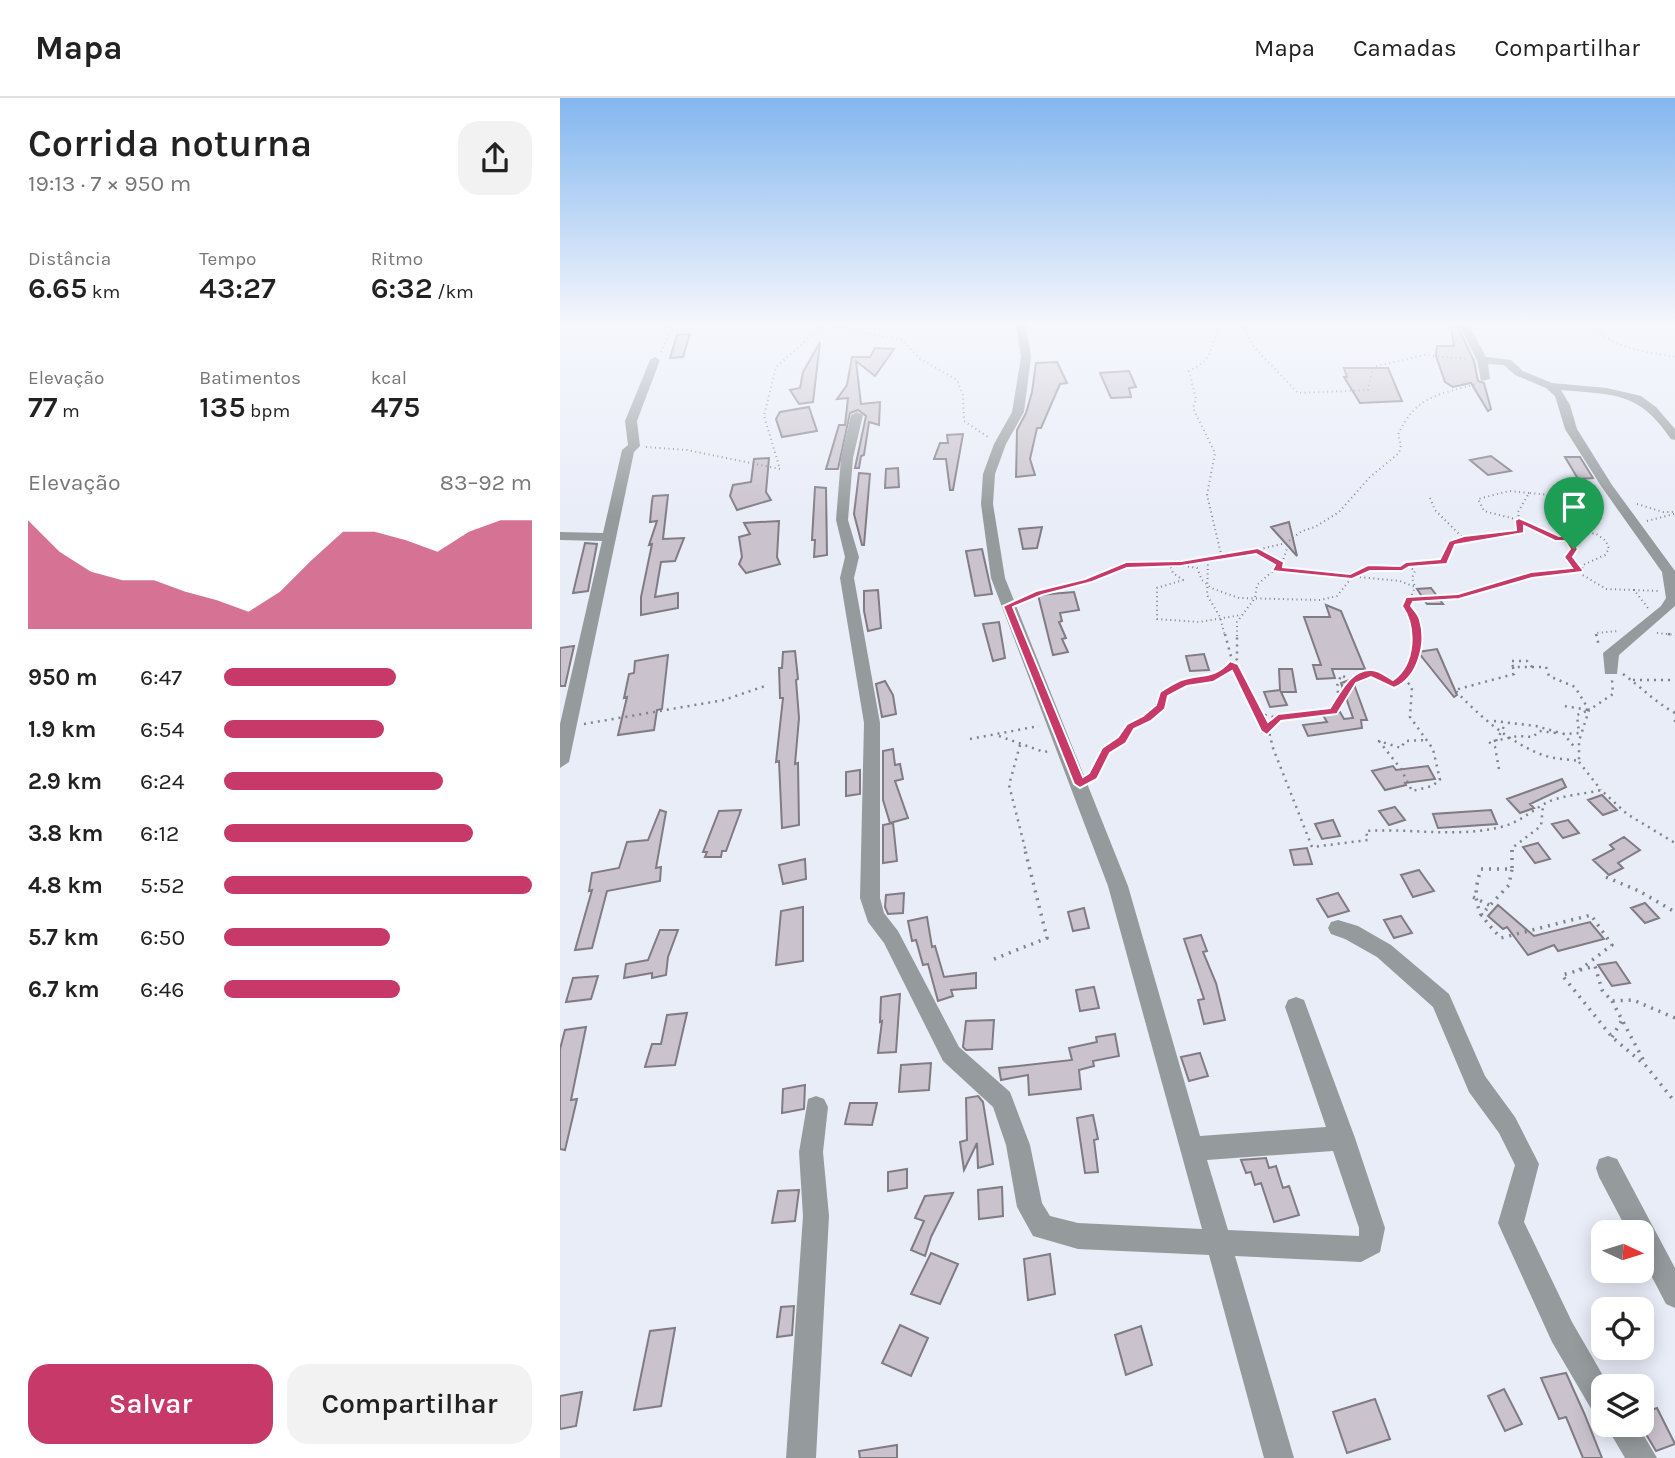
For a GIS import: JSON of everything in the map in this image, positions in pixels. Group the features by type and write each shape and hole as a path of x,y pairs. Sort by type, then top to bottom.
{"street":[{"path":"560,762 607,537 628,450 634,446 631,421 644,388"},
{"path":"1021,388 1018,412 999,444 989,474 987,504 998,578 1118,886 1279,1458"},
{"path":"1551,388 1565,405 1571,429 1669,572 1673,597 1640,632 1625,640 1611,653 1611,667"},
{"path":"1562,388 1637,398 1663,419 1675,437"},
{"path":"857,415 847,458 842,520 852,557 847,578 855,608 872,723 870,898 875,916 891,937 951,1054 1002,1100 1018,1145 1030,1207 1042,1227 1078,1236 1361,1249 1371,1243 1372,1227 1296,1007"},
{"path":"560,536 607,537"},
{"path":"1338,928 1351,932 1384,951 1441,1001 1476,1084 1507,1125 1527,1164 1511,1223 1562,1332 1591,1382"},
{"path":"802,1458 816,1216 811,1152 816,1107"},
{"path":"1194,1149 1343,1138"},
{"path":"1608,1168 1675,1295"},
{"path":"1628,1437 1642,1458"}],"path":[{"path":"634,446 687,450 780,469 764,416 771,388"},
{"path":"960,388 964,421 999,444"},
{"path":"1194,388 1196,398 1193,408 1215,453 1207,495 1222,558"},
{"path":"1294,388 1298,393 1368,388"},
{"path":"1008,606 1039,593 1088,580 1126,565 1222,558 1289,541 1302,531 1315,527 1339,512 1377,470 1399,453 1402,445 1398,435 1403,424 1426,398 1460,388"},
{"path":"1580,572 1583,565 1605,555 1609,550 1606,541 1600,536 1591,533 1558,539 1519,520 1484,511 1478,499 1509,491 1618,500 1675,513"},
{"path":"1168,563 1197,568 1207,585 1239,598 1329,598 1337,596 1352,577 1368,568 1402,568 1406,564 1444,562 1452,543 1521,532 1518,512 1529,493"},
{"path":"1430,498 1436,510 1464,539"},
{"path":"1637,526 1653,518 1675,513"},
{"path":"1567,538 1574,549 1568,557 1580,572 1596,584 1617,593 1634,590 1672,592"},
{"path":"1080,784 1093,776 1106,750 1122,740 1130,726 1147,718 1161,706 1163,694 1185,682 1210,680 1226,672 1233,664 1237,659 1237,622 1255,598 1257,585 1281,564 1289,541"},
{"path":"1258,551 1281,564"},
{"path":"1208,560 1207,595 1221,620 1233,664 1273,740 1277,758 1312,847 1368,840 1366,831 1399,829 1440,834 1501,827 1549,802 1601,790"},
{"path":"1168,563 1173,573 1183,580 1157,588 1157,619 1173,623 1221,620 1242,614"},
{"path":"1416,587 1412,578 1415,570 1426,563"},
{"path":"1406,564 1415,570"},
{"path":"1275,569 1400,581 1416,587"},
{"path":"1410,599 1459,596 1531,575 1580,572"},
{"path":"1400,581 1412,578"},
{"path":"1267,731 1265,715 1278,718 1334,711 1352,681 1371,673 1394,685 1403,678 1414,661 1416,619 1407,606 1416,587"},
{"path":"1634,590 1649,613 1658,615"},
{"path":"1640,632 1615,630 1596,634 1601,654 1611,667 1649,693 1652,700 1675,713"},
{"path":"1576,749 1579,733 1589,710 1580,689 1569,680 1549,676 1546,667 1513,667 1514,674 1455,690 1514,738 1543,755 1579,761"},
{"path":"1579,733 1577,715 1614,694 1611,667"},
{"path":"1340,705 1337,686 1341,675 1352,681"},
{"path":"1403,678 1412,687 1408,708 1411,723 1427,740 1434,750 1440,771 1440,780 1432,786 1412,791 1401,769 1379,741 1401,748 1405,741 1427,740"},
{"path":"1633,680 1675,680"},
{"path":"567,727 686,708 724,700 768,685"},
{"path":"1564,706 1589,710"},
{"path":"1267,731 1278,718"},
{"path":"1492,721 1536,726 1564,734 1576,749 1579,761 1601,790 1627,814 1675,843"},
{"path":"970,739 998,736 1056,722"},
{"path":"1496,741 1506,723"},
{"path":"1499,769 1495,747 1489,742 1533,737 1539,731 1579,733"},
{"path":"998,736 1044,752 1066,748"},
{"path":"995,958 1047,938 1009,785 1020,745"},
{"path":"1480,916 1509,885 1512,848 1541,826 1543,806"},
{"path":"1512,869 1481,869 1473,897 1480,916 1501,938 1591,915 1612,945 1578,971"},
{"path":"1606,877 1639,891 1675,912"},
{"path":"1473,897 1492,906"},
{"path":"1647,1066 1612,1037 1562,975 1595,966 1602,990 1612,1001 1647,1066 1675,1102"},
{"path":"1612,1001 1633,1000 1675,1018"},
{"path":"1612,1037 1622,1020"}],"building":[{"path":"815,388 813,402 799,404 790,390"},
{"path":"845,388 859,388 861,404 880,402 879,425 869,422 864,455 861,456 859,468 855,468 866,416 858,410 850,413 838,469 826,469 839,425 845,425 848,398 837,399"},
{"path":"1032,388 1058,388 1041,428 1037,428 1030,459 1035,475 1016,477 1017,430 1026,413"},
{"path":"1107,388 1129,388 1131,397 1111,398"},
{"path":"1351,388 1397,388 1402,401 1360,403"},
{"path":"1474,388 1485,388 1491,409 1488,411"},
{"path":"809,407 817,431 782,437 776,419 780,412"},
{"path":"963,434 953,490 950,490 946,459 934,459 940,443 948,443 947,435"},
{"path":"1491,456 1511,471 1488,475 1470,460"},
{"path":"1565,457 1580,457 1593,478 1578,479"},
{"path":"769,458 766,492 771,500 737,510 730,496 733,485 751,482 754,459"},
{"path":"898,468 899,487 885,488 886,469"},
{"path":"859,473 870,474 864,545 854,514"},
{"path":"815,487 826,488 827,555 814,557 815,540 812,540"},
{"path":"668,495 663,539 684,538 675,561 661,562 655,597 678,593 678,608 641,615 641,597 652,544 649,545 657,521 650,522 653,496"},
{"path":"779,521 777,557 780,564 746,573 739,564 742,557 739,537 750,534 744,523"},
{"path":"1289,522 1297,556 1271,527"},
{"path":"1042,527 1037,548 1023,549 1019,529"},
{"path":"585,543 597,544 588,591 573,593"},
{"path":"982,549 992,594 975,596 966,551"},
{"path":"1431,588 1443,604 1427,604 1417,589"},
{"path":"878,590 881,628 868,631 864,591"},
{"path":"1074,592 1079,610 1060,613 1062,621 1059,622 1066,638 1062,639 1068,652 1053,655 1038,595"},
{"path":"1326,605 1341,611 1365,669 1332,669 1335,678 1317,679 1313,665 1321,665 1304,617 1330,617"},
{"path":"999,622 1005,658 993,661 983,624"},
{"path":"574,646 565,686 560,686 560,648"},
{"path":"1437,649 1457,695 1454,697 1418,652"},
{"path":"795,651 799,718 795,764 798,763 799,825 782,828 779,761 776,762 783,698 780,698 779,668 782,668 783,652"},
{"path":"1204,654 1209,670 1190,671 1186,656"},
{"path":"668,655 662,709 657,710 654,730 618,735 627,697 624,698 629,674 634,673 635,661"},
{"path":"1279,669 1292,669 1296,692 1281,692 1287,705 1270,707 1264,692 1280,690"},
{"path":"1352,679 1367,720 1361,720 1362,728 1308,736 1303,725 1327,722 1323,715 1340,712 1344,719 1353,718 1341,683"},
{"path":"885,681 893,695 896,714 882,717 876,684"},
{"path":"893,749 895,765 900,764 903,779 895,781 908,818 890,823 883,800 883,751"},
{"path":"1393,766 1396,770 1428,766 1435,779 1405,783 1406,785 1385,790 1372,771"},
{"path":"860,770 860,794 846,796 846,772"},
{"path":"1562,779 1566,787 1530,804 1534,808 1520,813 1507,799"},
{"path":"1602,795 1617,810 1603,815 1588,800"},
{"path":"1395,807 1405,820 1389,825 1379,811"},
{"path":"660,810 666,812 656,868 661,867 660,881 607,891 592,948 575,950 592,890 589,891 592,873 619,868 627,842 648,840"},
{"path":"741,810 726,851 722,851 721,857 705,857 707,852 703,852 719,811"},
{"path":"1491,810 1497,824 1438,828 1433,814"},
{"path":"1333,820 1340,836 1322,839 1315,824"},
{"path":"1568,820 1579,833 1563,838 1552,824"},
{"path":"893,823 897,861 883,863 883,825"},
{"path":"1624,837 1640,850 1618,863 1623,868 1609,875 1593,860 1614,849 1610,845"},
{"path":"1538,843 1550,859 1535,863 1523,847"},
{"path":"1307,848 1312,864 1294,865 1290,850"},
{"path":"805,859 806,879 783,884 779,865"},
{"path":"1419,870 1434,891 1413,897 1401,875"},
{"path":"904,893 903,913 888,914 885,907 886,895"},
{"path":"1338,893 1349,911 1328,917 1317,899"},
{"path":"1645,903 1659,918 1645,923 1631,908"},
{"path":"1498,905 1534,936 1590,922 1604,939 1558,951 1554,945 1528,955 1507,927 1503,929 1488,916"},
{"path":"803,907 803,961 776,965 781,911"},
{"path":"1084,908 1089,928 1073,931 1068,912"},
{"path":"1401,916 1412,933 1394,938 1384,920"},
{"path":"927,917 932,947 935,946 944,977 976,973 976,988 951,990 953,996 938,1001 928,964 923,965 916,940 912,941 908,921"},
{"path":"660,930 678,930 668,957 666,975 652,978 652,973 624,978 626,964 648,960"},
{"path":"1201,935 1207,951 1203,952 1216,983 1225,1020 1204,1024 1198,1000 1204,999 1184,939"},
{"path":"1616,962 1630,983 1612,986 1598,965"},
{"path":"598,976 591,999 566,1002 573,978"},
{"path":"1094,987 1099,1008 1080,1011 1076,990"},
{"path":"900,994 896,1052 878,1053 882,1021 880,1022 881,997"},
{"path":"687,1013 675,1065 645,1067 652,1044 661,1044 667,1015"},
{"path":"994,1020 992,1049 966,1050 963,1047 966,1021"},
{"path":"586,1027 571,1100 577,1099 565,1150 560,1149 560,1049 565,1030"},
{"path":"1115,1034 1119,1056 1093,1061 1094,1066 1079,1070 1081,1089 1029,1095 1028,1075 1001,1080 999,1068 1072,1060 1069,1048 1097,1042 1096,1037"},
{"path":"1200,1053 1208,1076 1189,1081 1181,1057"},
{"path":"931,1063 929,1090 899,1092 901,1065"},
{"path":"805,1085 804,1109 782,1113 783,1089"},
{"path":"978,1096 983,1102 993,1164 978,1168 977,1143 964,1170 960,1142 967,1140 966,1098"},
{"path":"850,1103 877,1103 872,1125 845,1124"},
{"path":"1093,1115 1098,1139 1094,1140 1098,1172 1085,1173 1077,1118"},
{"path":"1266,1158 1269,1168 1276,1166 1283,1188 1289,1186 1299,1215 1274,1222 1261,1183 1255,1185 1251,1172 1246,1173 1241,1160"},
{"path":"907,1169 907,1188 888,1191 888,1172"},
{"path":"1002,1187 1003,1216 979,1219 978,1190"},
{"path":"799,1190 795,1221 772,1223 778,1191"},
{"path":"953,1193 931,1237 925,1256 911,1250 924,1221 915,1218 925,1196"},
{"path":"931,1253 958,1264 940,1304 911,1294"},
{"path":"1050,1254 1055,1294 1028,1300 1024,1259"},
{"path":"794,1306 792,1335 777,1337 781,1307"},
{"path":"900,1325 928,1338 911,1376 882,1363"},
{"path":"1141,1326 1152,1365 1126,1375 1115,1335"},
{"path":"675,1328 661,1406 634,1410 650,1331"},
{"path":"1566,1373 1602,1458 1583,1458 1566,1417 1559,1419 1541,1378"},
{"path":"1504,1389 1522,1424 1505,1431 1488,1396"},
{"path":"582,1392 576,1426 560,1429 560,1396"},
{"path":"1375,1399 1390,1439 1347,1453 1333,1412"},
{"path":"1657,1408 1675,1444 1656,1451 1648,1437 1654,1437 1654,1409"},
{"path":"897,1445 897,1458 860,1458 859,1451"}],"route":[{"path":"1519,520 1558,539 1567,538 1574,549 1568,557 1579,570 1531,575 1459,596 1410,599 1407,606 1416,619 1416,644 1414,661 1403,678 1394,685 1371,673 1352,681 1334,711 1278,718 1267,731 1233,664 1226,672 1210,680 1185,682 1163,694 1161,706 1147,718 1130,726 1122,740 1106,750 1093,776 1080,784 1008,606 1039,593 1073,585 1126,565 1181,564 1258,551 1281,564 1275,569 1336,573 1352,577 1356,572 1368,568 1402,568 1406,564 1444,562 1452,543 1521,532 1519,520"}]}
